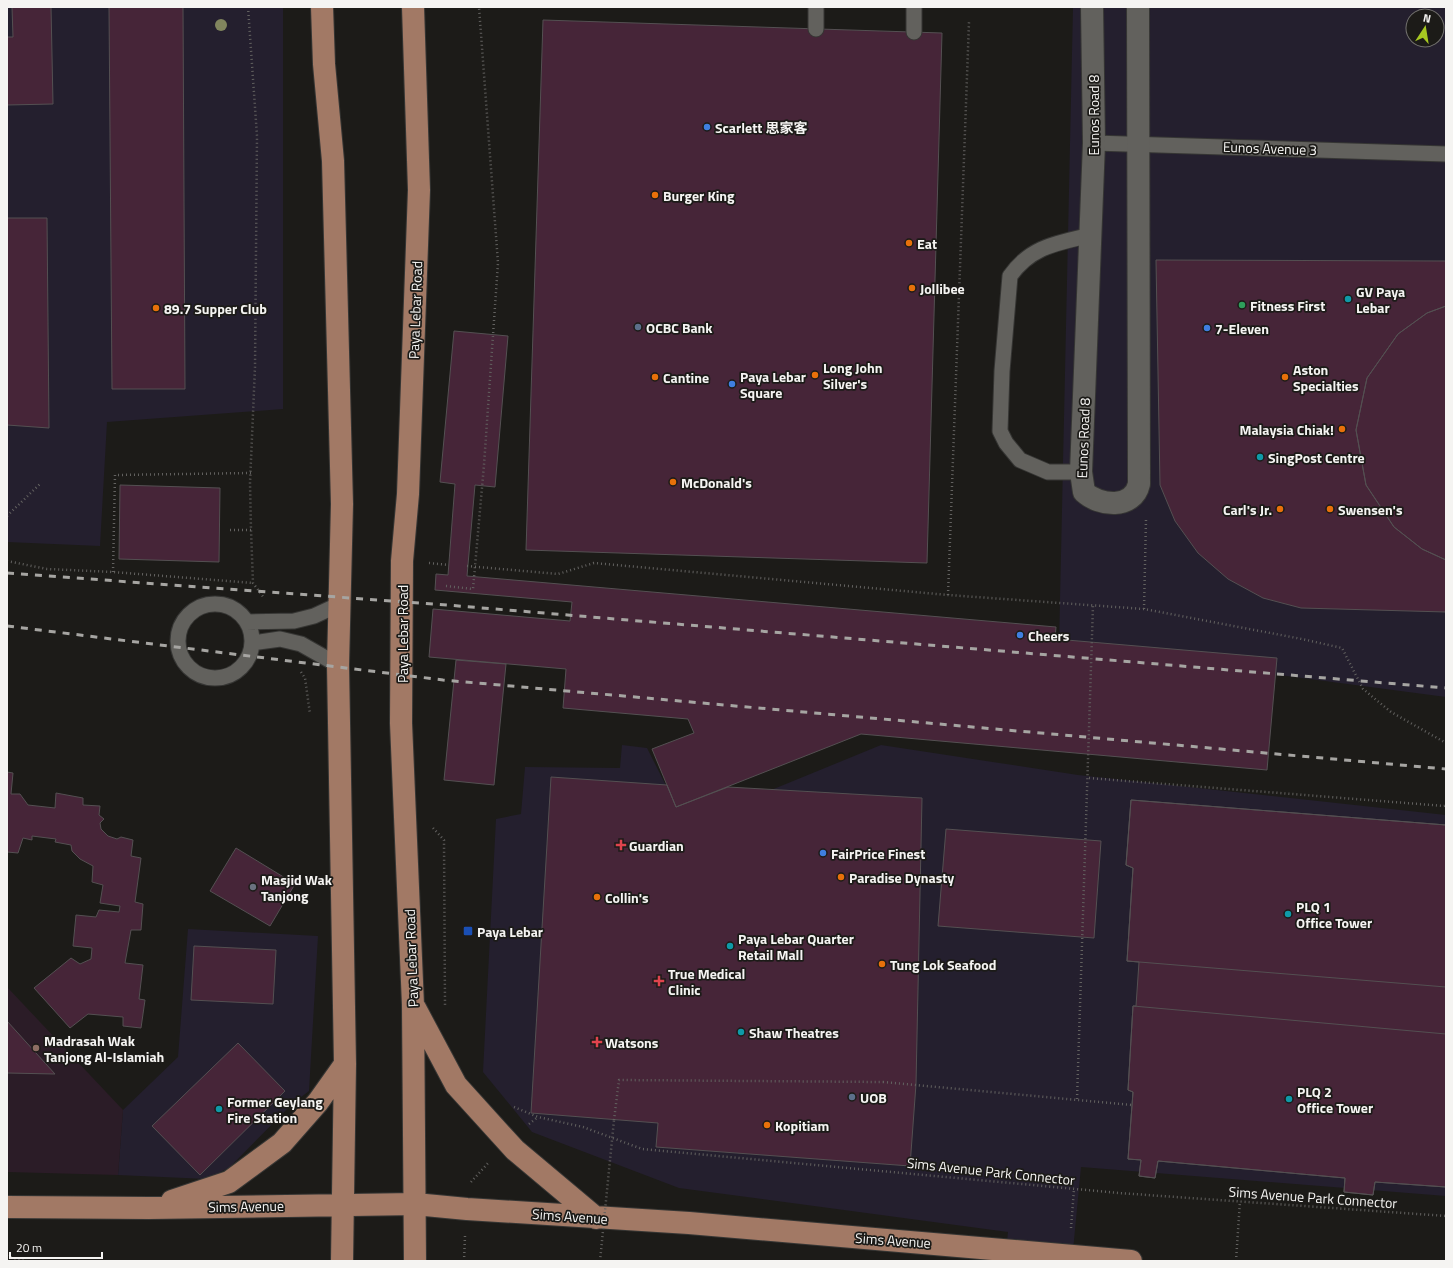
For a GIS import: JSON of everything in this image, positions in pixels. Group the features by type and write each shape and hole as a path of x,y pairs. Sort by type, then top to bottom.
{"main road":[{"path":"322,7 333,185 342,504 338,665 345,1064 342,1261"},
{"name":"Paya Lebar Road","path":"413,7 418,190 409,478 402,561 401,715 413,1005 415,1204 414,1261"},
{"path":"413,1005 456,1085 515,1150 596,1218"},
{"path":"149,1208 229,1182 241,1174 282,1143 318,1102 345,1064"},
{"name":"Sims Avenue","path":"7,1207 149,1208 415,1204 596,1218 689,1223 938,1243 1131,1261"}],"street":[{"name":"Eunos Road 8","path":"1092,7 1094,143 1081,472 1084,492 1092,499 1100,502 1124,502 1131,499 1138,490 1138,7"}],"lane":[{"path":"816,7 816,29"},
{"path":"914,7 914,32"},
{"name":"Eunos Avenue 3","path":"1094,143 1139,143 1446,154"},
{"path":"1081,472 1048,472 1020,460 1006,443 1000,431 1002,371 1010,276 1017,265 1031,253 1051,244 1091,234"},
{"path":"210,604 222,605 242,615 247,622 252,643 251,652 245,663 237,672 226,677 213,678 201,676 190,670 182,660 178,649 177,636 181,625 188,615 198,607 210,604"},
{"path":"247,622 294,621 314,616 340,604"},
{"path":"252,643 280,639 302,644 338,665"}],"path":[{"path":"7,561 47,568 253,582 251,473 255,367 257,136 248,7"},
{"path":"446,586 473,588 498,263 479,7"},
{"path":"948,595 969,22"},
{"path":"113,572 115,475 251,473"},
{"path":"7,516 41,483"},
{"path":"230,530 251,530"},
{"path":"467,566 558,574 594,563 948,595 1144,609 1342,648 1363,689 1391,712 1446,743"},
{"path":"1077,1099 1093,605"},
{"path":"280,639 305,678 310,715"},
{"path":"1088,778 1445,806"},
{"path":"431,825 444,840 445,1005 448,1012"},
{"path":"600,1261 619,1080 882,1082 1132,1105"},
{"name":"Sims Avenue Park Connector","path":"512,1106 538,1118 583,1127 642,1148 1074,1189 1446,1216"},
{"path":"1068,1256 1074,1189"},
{"path":"1236,1261 1240,1201"},
{"path":"7,1256 24,1261"}],"shaded area":[{"path":"7,7 283,7 283,409 107,422 100,546 7,542"},
{"path":"1073,7 1446,7 1446,697 1059,646"},
{"path":"622,745 647,748 686,825 881,745 1078,775 1446,815 1446,1196 1081,1167 1072,1261 1005,1261 1008,1232 679,1188 532,1132 483,1072 496,819 521,814 525,767 620,768"},
{"path":"188,929 318,936 309,1091 292,1104 230,1167 207,1179 118,1175 123,1110 178,1057"},
{"name":"Madrasah Wak Tanjong Al-Islamiah","path":"7,987 123,1110 118,1175 7,1172"}],"building":[{"path":"12,7 51,7 53,104 7,105 7,37 13,37"},
{"path":"109,7 183,7 185,389 112,389"},
{"name":"Paya Lebar Square","path":"543,20 942,33 927,563 526,550"},
{"path":"7,218 47,218 49,428 7,425"},
{"name":"SingPost Centre","path":"1156,260 1446,261 1446,306 1427,313 1398,334 1367,378 1356,430 1366,485 1394,527 1422,549 1446,560 1446,612 1301,608 1263,598 1228,579 1198,553 1175,521 1160,485"},
{"name":"SingPost Centre","path":"1446,306 1446,560 1422,549 1394,527 1366,485 1356,430 1367,378 1398,334 1427,313"},
{"path":"454,331 508,336 495,487 475,485 467,576 1056,627 1055,639 1277,658 1267,770 861,734 676,807 652,749 694,733 688,719 563,708 566,669 429,657 433,609 570,621 572,602 435,590 436,574 448,575 455,484 440,482"},
{"path":"120,485 220,488 219,562 119,559"},
{"path":"456,660 506,664 494,785 444,780"},
{"path":"7,772 13,773 11,794 20,794 28,805 55,808 56,793 83,798 83,805 100,806 99,815 104,819 100,823 101,829 108,836 117,839 121,837 133,840 131,856 141,858 135,902 143,904 141,930 131,930 125,963 143,965 139,999 145,1000 141,1028 123,1026 123,1017 88,1014 70,1028 34,988 71,958 80,964 91,959 92,948 73,946 76,915 96,917 99,910 119,912 120,906 100,903 103,885 92,882 93,866 80,859 72,851 71,845 55,842 56,839 32,836 32,840 23,838 18,853 7,852"},
{"name":"Paya Lebar Quarter Retail Mall","path":"551,777 667,785 676,807 728,787 922,798 916,1084 910,1166 656,1147 658,1123 531,1113"},
{"name":"PLQ 1 Office Tower","path":"1131,800 1446,825 1446,987 1127,961 1133,868 1126,865"},
{"path":"1131,800 1446,825 1446,1187 1375,1182 1373,1195 1344,1192 1345,1178 1158,1161 1155,1178 1139,1176 1141,1160 1128,1159 1133,1092 1128,1090 1133,1006 1136,1006 1139,962 1127,961 1133,868 1126,865"},
{"path":"946,829 1101,841 1094,938 938,926"},
{"name":"Masjid Wak Tanjong","path":"236,848 295,884 270,926 210,891"},
{"path":"194,946 276,950 273,1004 191,1000"},
{"name":"PLQ 2 Office Tower","path":"1133,1006 1446,1034 1446,1187 1375,1182 1373,1195 1344,1192 1345,1178 1158,1161 1155,1178 1139,1176 1141,1160 1128,1159 1133,1092 1128,1090"},
{"path":"7,1021 55,1074 7,1073"},
{"name":"Former Geylang Fire Station","path":"238,1043 285,1091 200,1175 152,1126"}],"railway":[{"path":"7,573 447,605 1446,688"},
{"path":"7,626 443,680 1446,769"}],"place":[{"name":"Scarlett 思家客","path":"707,127"},
{"name":"Burger King","path":"655,195"},
{"name":"Eat","path":"909,243"},
{"name":"Jollibee","path":"912,288"},
{"name":"GV Paya Lebar","path":"1348,299"},
{"name":"Fitness First","path":"1242,305"},
{"name":"89.7 Supper Club","path":"156,308"},
{"name":"OCBC Bank","path":"638,327"},
{"name":"7-Eleven","path":"1207,328"},
{"name":"Long John Silver's","path":"815,375"},
{"name":"Cantine","path":"655,377"},
{"name":"Aston Specialties","path":"1285,377"},
{"name":"Paya Lebar Square","path":"732,384"},
{"name":"Malaysia Chiak!","path":"1342,429"},
{"name":"SingPost Centre","path":"1260,457"},
{"name":"McDonald's","path":"673,482"},
{"name":"Carl's Jr.","path":"1280,509"},
{"name":"Swensen's","path":"1330,509"},
{"name":"Cheers","path":"1020,635"},
{"name":"Guardian","path":"621,845"},
{"name":"FairPrice Finest","path":"823,853"},
{"name":"Paradise Dynasty","path":"841,877"},
{"name":"Masjid Wak Tanjong","path":"253,887"},
{"name":"Collin's","path":"597,897"},
{"name":"PLQ 1 Office Tower","path":"1288,914"},
{"name":"Paya Lebar","path":"468,931"},
{"name":"Paya Lebar Quarter Retail Mall","path":"730,946"},
{"name":"Tung Lok Seafood","path":"882,964"},
{"name":"True Medical Clinic","path":"659,981"},
{"name":"Shaw Theatres","path":"741,1032"},
{"name":"Watsons","path":"597,1042"},
{"name":"Madrasah Wak Tanjong Al-Islamiah","path":"36,1048"},
{"name":"UOB","path":"852,1097"},
{"name":"PLQ 2 Office Tower","path":"1289,1099"},
{"name":"Former Geylang Fire Station","path":"219,1109"},
{"name":"Kopitiam","path":"767,1125"}]}
